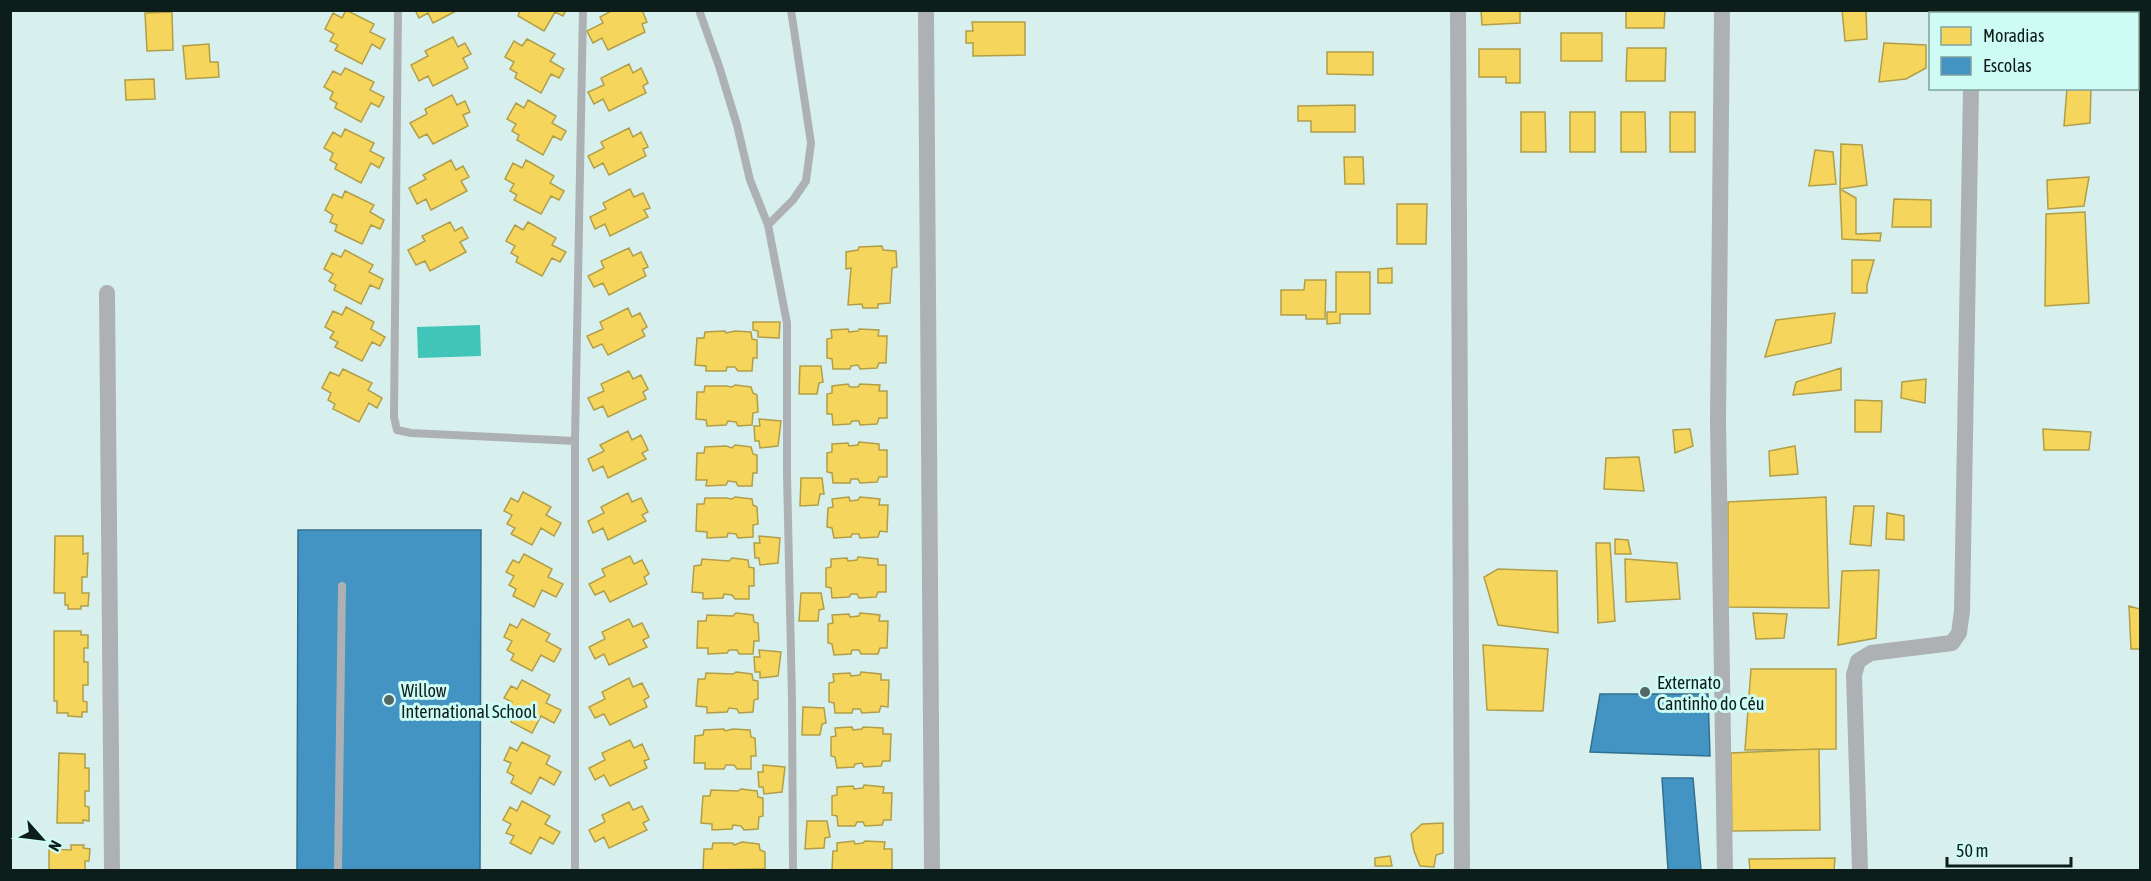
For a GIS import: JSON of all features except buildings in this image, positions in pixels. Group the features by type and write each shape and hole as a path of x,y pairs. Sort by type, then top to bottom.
{"street":[{"path":"926,10 932,870"},
{"path":"1458,10 1462,870"},
{"path":"1722,10 1718,421 1725,870"},
{"path":"1860,870 1854,675 1858,661 1871,653 1952,643 1959,633 1962,611 1971,90"},
{"path":"107,293 112,870"}],"lane":[{"path":"398,10 394,417 397,430 411,433 575,441"},
{"path":"575,870 575,441 583,10"},
{"path":"699,10 737,125 750,180 768,225 787,323 793,870"},
{"path":"768,225 793,200 806,181 812,143 791,10"},
{"path":"338,870 342,586"}],"water":[{"path":"480,325 481,356 418,358 417,327"}],"place":[{"name":"Externato Cantinho do Céu","path":"1645,692"},
{"name":"Willow International School","path":"389,700"}]}
